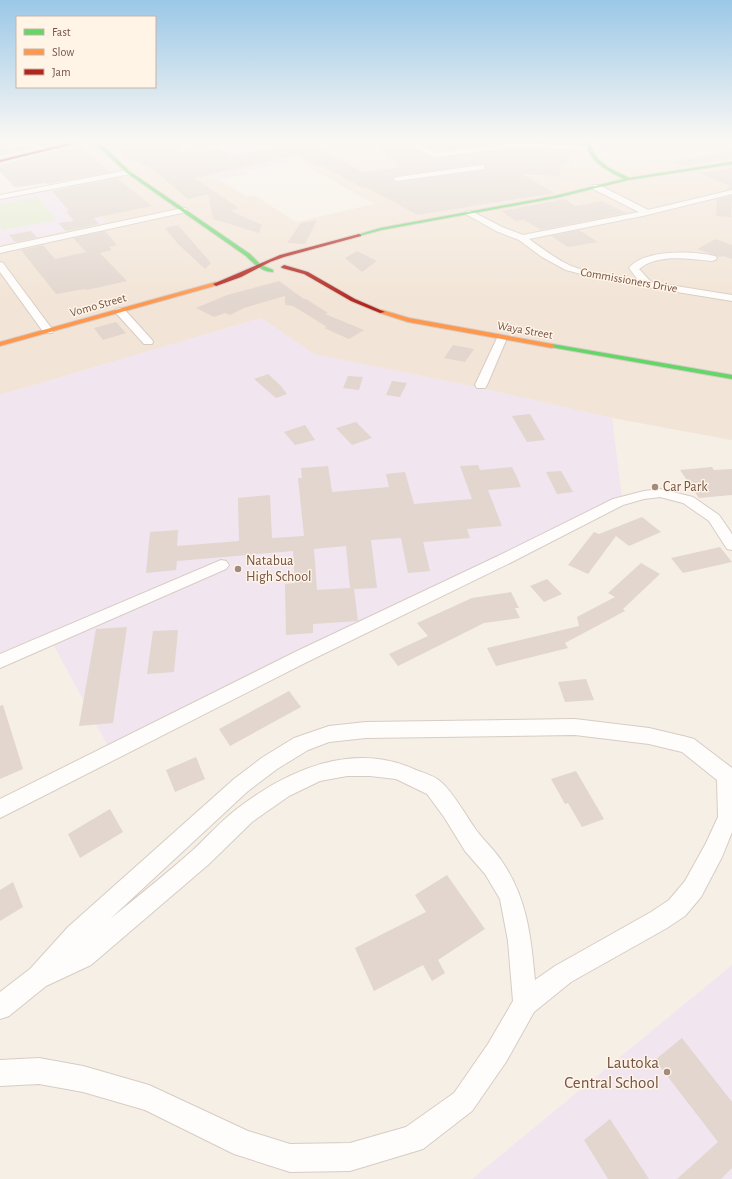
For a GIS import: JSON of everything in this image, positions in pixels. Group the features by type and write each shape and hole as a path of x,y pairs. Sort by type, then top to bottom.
{"main road":[{"path":"161,195 238,248 259,266 273,271"},
{"name":"Vomo Street","path":"0,344 201,289 239,276 281,256 316,246 390,227 557,195"},
{"name":"Vomo Street","path":"201,289 237,282 273,271 299,260 311,252 350,237"},
{"path":"238,248 258,257 281,256 299,260"},
{"name":"Waya Street","path":"299,260 321,281"},
{"name":"Waya Street","path":"284,267 300,271 321,281 353,300 377,311 408,320 502,338 732,377"}],"street":[{"path":"0,197 10,195"},
{"path":"612,195 648,213"},
{"path":"522,238 648,213 720,195"},
{"path":"0,250 183,210"},
{"name":"Commissioners Drive","path":"468,213 499,229 522,238 545,255 569,268 604,277 732,298"},
{"path":"648,284 635,272 634,268 643,261 662,256 712,258"},
{"path":"0,265 48,331"},
{"path":"120,311 148,342"},
{"path":"481,385 502,338"},
{"path":"0,809 301,657 505,559 618,502 637,496 660,493 688,500 714,518 732,545"},
{"path":"0,661 221,565"},
{"path":"0,1007 38,977 76,935 241,785 270,763 301,744 330,734 366,730 575,727 649,736 687,745 729,776 728,817 714,850 693,889 677,908 659,920 563,974 525,1003 497,1054 463,1102 413,1139 350,1157 290,1158 244,1144 149,1098 97,1083 39,1071 0,1073"},
{"path":"38,977 83,957 201,857 245,816 282,790 317,773 347,767 370,767 398,771 434,788 451,810 473,844 493,867 510,896 520,941 525,1003"}],"shaded area":[{"path":"21,195 82,195 107,222 0,245 0,199"},
{"path":"82,195 244,195 247,197 254,195 296,222 374,204 358,195 732,195 732,440 612,418 481,388 314,354 261,318 0,395 0,245 106,221"},
{"name":"Natabua High School","path":"261,318 314,354 481,388 612,418 622,497 109,748 51,640 0,661 0,395"},
{"name":"Lautoka Central School","path":"732,965 732,1179 472,1179"}],"green space":[{"path":"38,197 56,220 3,230 0,225 0,204"}],"building":[{"path":"55,195 138,195 152,206 94,218 99,224 66,231 58,223 74,221 66,211 69,211"},
{"path":"183,195 204,195 188,199"},
{"path":"208,195 220,195 239,208 231,211 262,225 259,233 213,219"},
{"path":"380,195 542,195 418,215"},
{"path":"732,196 731,217 716,216 717,199"},
{"path":"564,199 575,206 602,201 626,213 541,230 524,220 516,221 501,211"},
{"path":"317,220 305,244 287,243 301,223"},
{"path":"178,225 211,263 205,269 178,244 165,228"},
{"path":"579,230 598,242 568,247 551,236"},
{"path":"31,231 37,238 15,242 9,235"},
{"path":"105,231 117,245 109,247 112,250 100,253 127,281 87,290 85,289 56,294 21,250 43,245 55,259 86,252 73,238"},
{"path":"716,239 732,245 732,259 723,256 720,257 697,249"},
{"path":"357,251 377,261 362,272 345,258"},
{"path":"279,281 304,299 328,313 325,314 364,330 349,339 324,328 327,327 293,306 286,305 284,301 285,296 244,308 230,315 225,313 214,317 196,308 227,295"},
{"path":"116,322 126,333 103,340 94,328"},
{"path":"453,345 474,349 465,362 444,358"},
{"path":"268,374 287,394 276,398 254,379"},
{"path":"348,376 363,377 359,390 343,388"},
{"path":"392,381 407,383 400,397 386,395"},
{"path":"530,414 545,440 527,442 512,416"},
{"path":"356,422 372,438 352,445 336,428"},
{"path":"305,425 315,440 295,445 284,432"},
{"path":"478,465 480,470 512,467 521,487 488,490 502,526 467,529 470,538 423,542 430,571 408,573 401,538 371,540 377,588 354,589 358,621 313,624 313,633 286,635 285,584 295,583 293,551 177,561 176,570 146,573 150,532 178,530 177,546 239,541 238,498 270,495 272,538 304,536 298,478 302,478 301,468 328,466 332,492 389,487 386,474 405,472 414,504 472,499 460,466","holes":["346,546 350,588 317,590 314,549"]},
{"path":"712,467 714,470 732,469 732,495 699,498 680,470"},
{"path":"561,471 573,492 557,494 546,472"},
{"path":"642,517 661,532 629,546 616,536 588,574 568,565 594,532 599,534"},
{"path":"720,547 732,562 683,573 671,558"},
{"path":"641,563 660,574 623,609 625,611 565,643 568,648 496,666 487,648 579,626 577,617 615,597 608,593"},
{"path":"547,579 562,594 544,602 530,586"},
{"path":"511,592 519,608 515,608 520,618 484,623 398,666 389,654 428,636 417,623 472,598"},
{"path":"127,627 113,723 79,726 96,629"},
{"path":"178,630 174,672 147,674 153,631"},
{"path":"586,679 594,700 565,702 558,682"},
{"path":"289,691 301,707 230,746 219,729"},
{"path":"3,705 23,769 0,779 0,706"},
{"path":"196,757 205,779 175,792 166,770"},
{"path":"576,771 604,819 582,827 568,803 565,804 551,779"},
{"path":"110,809 123,832 80,858 68,834"},
{"path":"447,875 485,929 438,960 445,973 432,981 423,965 374,991 355,948 426,912 415,895"},
{"path":"13,882 23,907 0,921 0,890"},
{"path":"682,1038 732,1102 732,1168 721,1179 677,1179 718,1142 655,1060"},
{"path":"610,1119 649,1179 608,1179 584,1140"}],"traffic: fast":[{"path":"161,195 248,255 259,266 271,271"},
{"path":"359,235 381,229 563,195"},
{"path":"552,346 732,377"}],"traffic: slow":[{"path":"0,344 216,284"},
{"path":"382,312 408,320 552,346"}],"traffic: jam":[{"path":"216,284 239,276 268,261 282,256 359,235"},
{"path":"284,267 306,273 353,300 382,312"}],"place":[{"name":"Car Park","path":"655,487"},
{"name":"Natabua High School","path":"238,569"},
{"name":"Lautoka Central School","path":"667,1072"}]}
